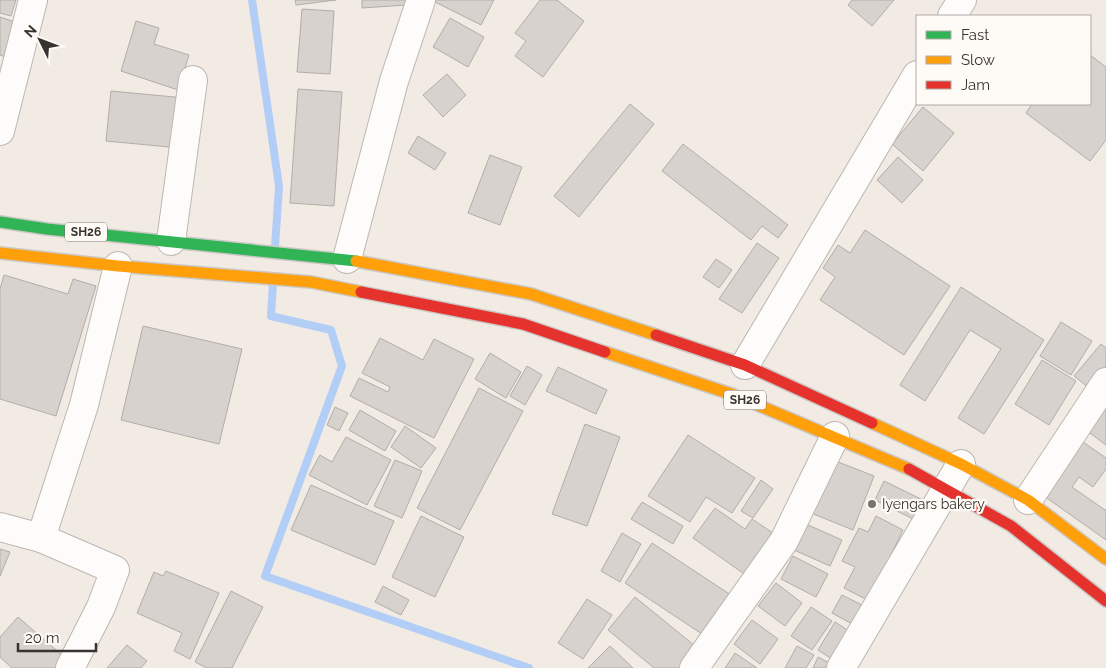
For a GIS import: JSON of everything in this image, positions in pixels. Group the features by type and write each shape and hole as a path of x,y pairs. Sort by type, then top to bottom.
{"main road":[{"name":"SH26","path":"0,222 47,229 334,258 531,294 745,365 961,464 1028,500 1106,559"},
{"name":"SH26","path":"0,253 118,266 311,282 523,324 734,395 897,462 1011,526 1106,601"}],"street":[{"path":"0,131 34,0"},
{"path":"334,258 421,0"},
{"path":"953,15 962,0"},
{"path":"745,365 916,77"},
{"path":"171,241 193,80"},
{"path":"41,538 84,405 118,266"},
{"path":"1028,500 1106,382"},
{"path":"694,668 784,540 835,436"},
{"path":"841,668 944,489 961,464"},
{"path":"0,527 41,538 115,570 101,607 70,668"}],"building":[{"path":"0,0 16,0 11,16 0,13"},
{"path":"295,0 336,0 296,5"},
{"path":"362,0 406,0 406,5 362,8"},
{"path":"436,0 494,0 481,25 435,2"},
{"path":"540,0 557,0 584,21 543,77 515,56 526,41 515,33"},
{"path":"852,0 894,0 872,26 848,5"},
{"path":"302,9 334,11 330,74 297,72"},
{"path":"0,17 18,23 5,57 0,55"},
{"path":"450,18 484,37 468,67 433,47"},
{"path":"136,21 159,28 154,44 189,55 178,90 121,71"},
{"path":"1091,56 1106,67 1106,140 1090,161 1026,113 1031,105 1091,105"},
{"path":"447,74 466,95 443,117 423,95"},
{"path":"298,89 342,92 334,206 290,203"},
{"path":"111,91 185,98 180,148 106,141"},
{"path":"630,104 654,124 579,217 554,196"},
{"path":"923,107 954,133 923,171 892,144"},
{"path":"418,136 446,153 435,170 408,153"},
{"path":"683,144 788,225 778,238 762,226 751,240 662,171"},
{"path":"490,155 522,167 500,225 468,213"},
{"path":"898,157 923,180 902,203 877,180"},
{"path":"865,230 950,286 904,355 820,300 835,277 823,268 838,245 850,253"},
{"path":"757,243 779,258 742,313 719,299"},
{"path":"716,259 732,270 719,288 703,277"},
{"path":"4,275 68,294 73,279 96,286 56,416 0,399 0,289"},
{"path":"961,287 1044,340 984,434 958,418 1001,349 970,330 925,401 900,385"},
{"path":"1061,322 1092,341 1071,375 1040,356"},
{"path":"143,326 242,349 219,444 121,420"},
{"path":"380,338 423,360 434,339 474,359 434,438 350,396 359,378 388,392 390,387 362,373"},
{"path":"1101,344 1106,348 1106,369 1089,388 1074,376"},
{"path":"490,353 521,372 506,398 475,379"},
{"path":"1042,360 1076,381 1049,425 1015,404"},
{"path":"527,366 542,375 525,405 510,396"},
{"path":"558,367 607,390 596,414 546,391"},
{"path":"479,388 523,411 460,530 417,508"},
{"path":"1106,388 1106,445 1078,424"},
{"path":"335,407 348,413 339,431 327,425"},
{"path":"360,410 396,431 385,451 349,430"},
{"path":"585,424 620,437 587,526 552,514"},
{"path":"405,426 436,448 421,468 391,447"},
{"path":"688,435 755,478 732,513 706,497 690,522 648,496"},
{"path":"346,437 391,460 367,505 309,475 320,455 332,462"},
{"path":"1076,437 1106,458 1106,469 1093,487 1079,477 1072,487 1106,509 1106,540 1037,491"},
{"path":"395,460 422,471 402,518 374,506"},
{"path":"833,460 874,476 853,530 811,513"},
{"path":"761,480 773,489 753,518 741,511"},
{"path":"884,481 925,501 915,520 875,500"},
{"path":"311,485 394,521 375,565 291,530"},
{"path":"642,502 683,526 673,544 631,519"},
{"path":"715,508 745,529 752,519 779,537 750,578 693,538"},
{"path":"421,516 464,537 435,597 392,577"},
{"path":"876,516 903,530 869,601 844,588 855,567 842,561 859,528 868,532"},
{"path":"806,524 842,540 830,566 794,550"},
{"path":"622,533 641,544 620,582 601,571"},
{"path":"652,543 731,595 705,636 625,583"},
{"path":"0,549 10,552 0,576"},
{"path":"793,556 828,574 816,597 781,579"},
{"path":"166,571 219,593 190,659 174,651 182,633 137,613 154,572 163,576"},
{"path":"776,583 802,603 785,626 758,606"},
{"path":"383,586 409,600 401,615 375,602"},
{"path":"231,591 263,607 232,668 207,668 195,662"},
{"path":"842,595 864,606 854,625 832,613"},
{"path":"635,597 700,650 686,668 654,668 608,630"},
{"path":"587,599 612,615 583,659 558,643"},
{"path":"811,607 832,621 812,650 791,636"},
{"path":"18,617 65,658 57,668 12,668 0,657 0,637"},
{"path":"752,620 778,639 760,664 734,644"},
{"path":"835,622 852,633 835,661 818,650"},
{"path":"127,645 147,661 141,668 107,668"},
{"path":"610,646 633,668 588,668"},
{"path":"797,646 814,655 806,668 785,668"},
{"path":"735,653 757,668 725,668"},
{"path":"818,657 833,665 831,668 813,668"}],"waterway":[{"path":"252,0 279,186 275,247"},
{"path":"273,283 271,316 331,330 342,366 265,576 529,668"}],"traffic: fast":[{"path":"0,222 47,229 356,261"}],"traffic: slow":[{"path":"0,253 118,266 311,282 361,292"},
{"path":"356,261 531,294 656,335"},
{"path":"605,352 734,395 909,469"},
{"path":"872,423 961,464 1028,500 1106,559"}],"traffic: jam":[{"path":"361,292 523,324 605,352"},
{"path":"656,335 745,365 872,423"},
{"path":"909,469 1011,526 1106,601"}],"place":[{"name":"Iyengars bakery","path":"872,504"}]}
